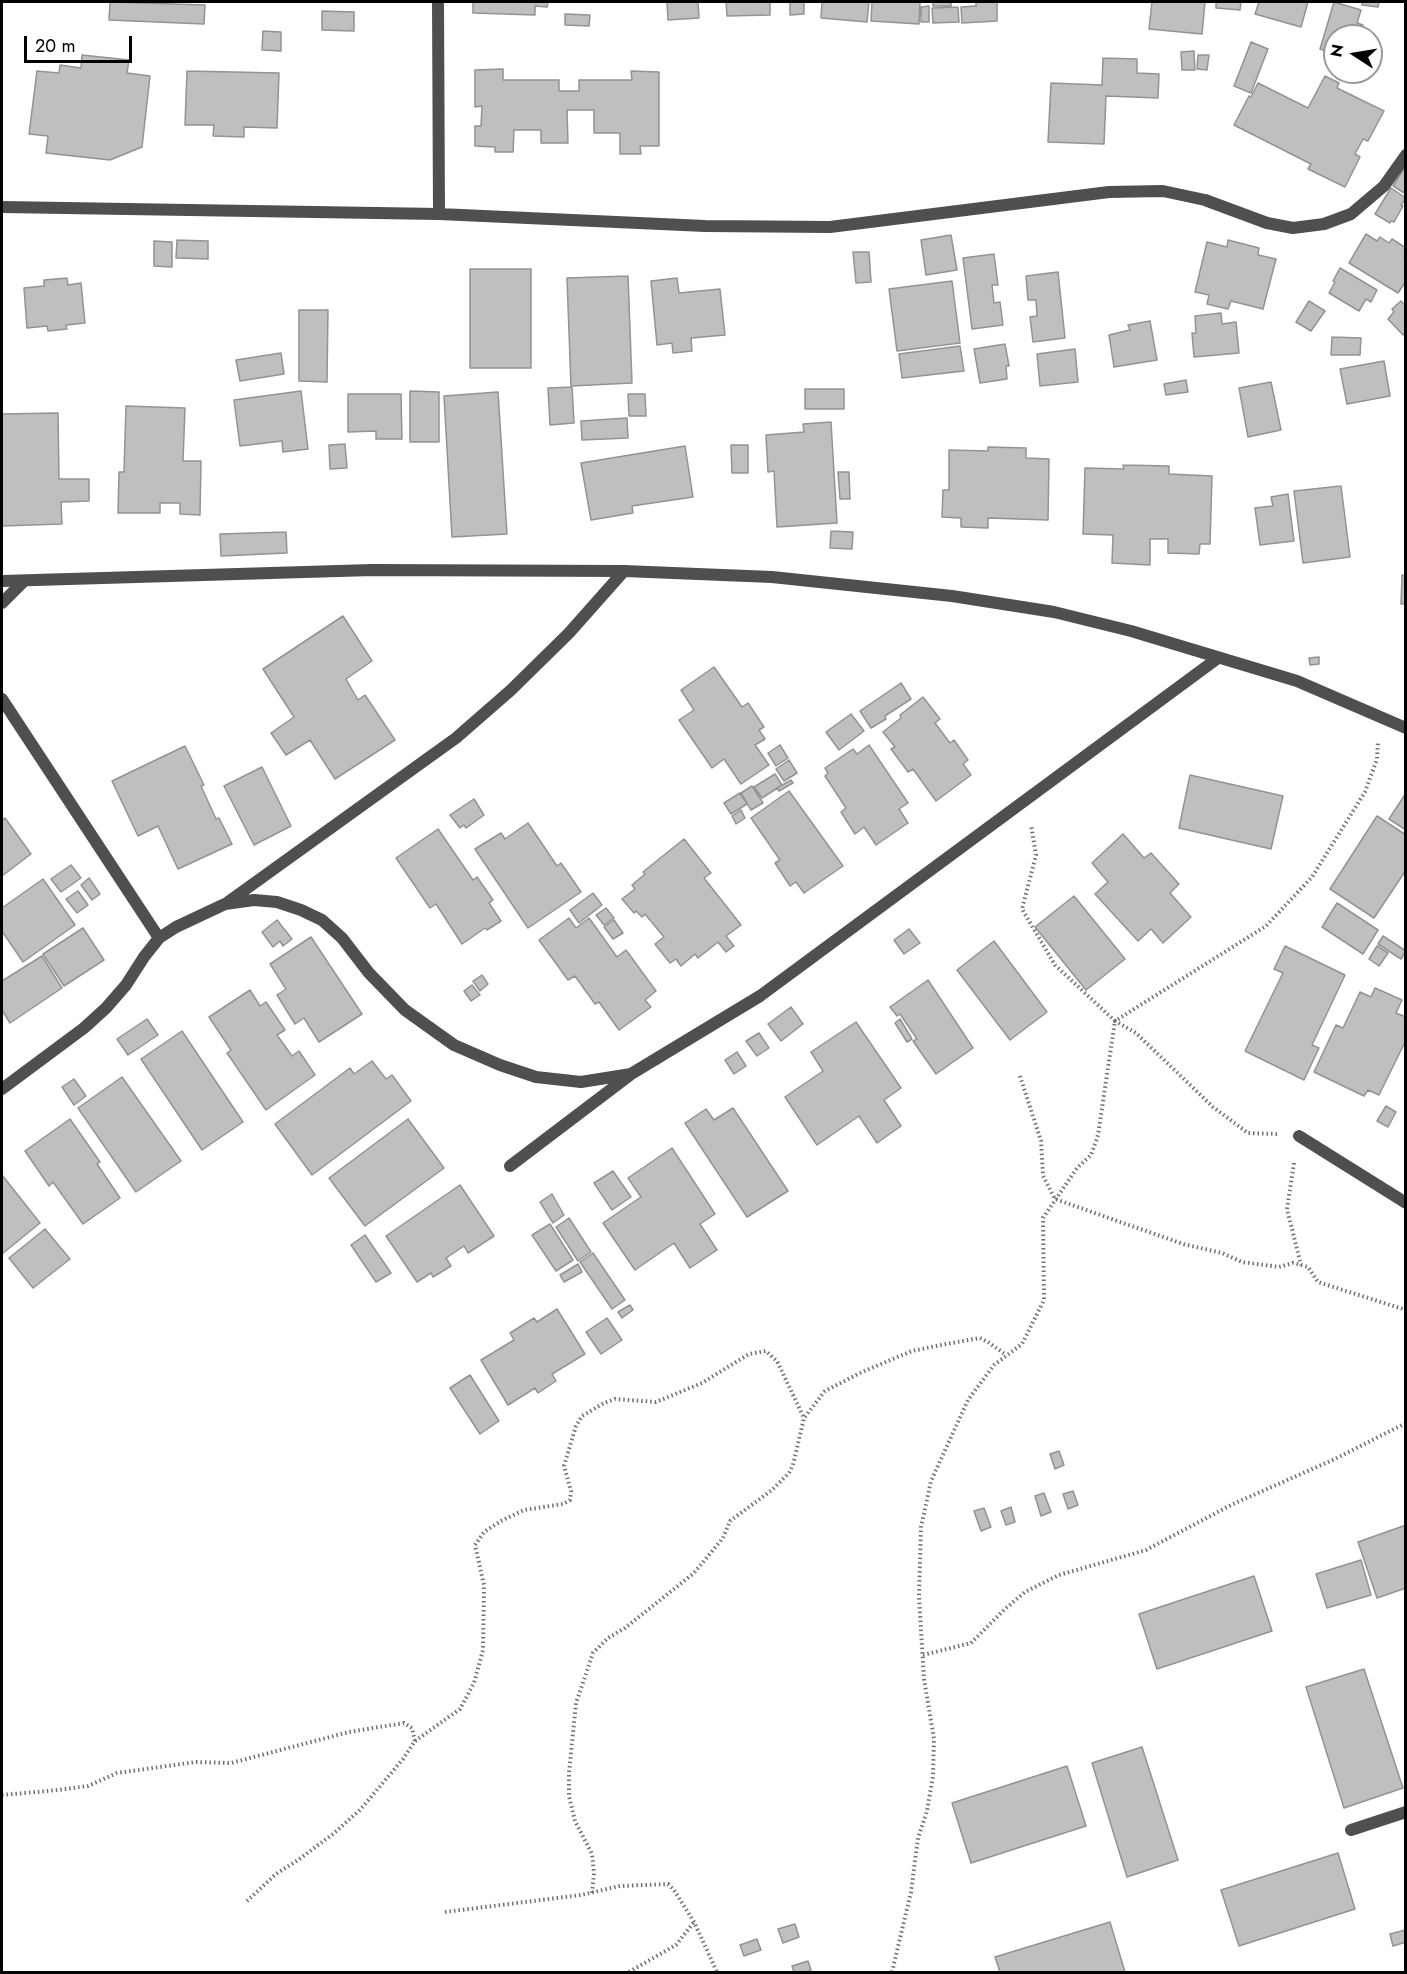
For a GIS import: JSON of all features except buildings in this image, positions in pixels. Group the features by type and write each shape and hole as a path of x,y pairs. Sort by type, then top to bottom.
{"street":[{"path":"438,2 439,214"},
{"path":"2,207 439,214 705,226 830,227 1109,192 1163,191 1205,200 1267,223 1293,228 1324,225 1351,214 1384,186 1406,155"},
{"path":"2,581 372,570 624,571 772,577 952,596 1054,612 1131,631 1297,681 1406,728"},
{"path":"2,1089 84,1028 106,1008 126,985 159,938 176,927 225,904 456,738 511,690 569,633 624,571"},
{"path":"2,603 23,582"},
{"path":"510,1166 631,1074 760,996 1218,658"},
{"path":"2,699 159,938"},
{"path":"225,904 254,900 277,902 322,920 342,938 369,974 405,1010 454,1045 500,1065 536,1077 580,1082 631,1074"},
{"path":"1299,1136 1406,1203"},
{"path":"1351,1830 1406,1812"}],"path":[{"path":"892,1972 910,1892 918,1838 927,1810 933,1776 934,1739 924,1679 919,1597 921,1527 931,1481 968,1400 994,1365 1022,1344 1044,1300 1043,1218 1077,1168 1091,1155 1098,1135 1115,1021 1266,926 1312,877 1365,792 1377,759 1381,717"},
{"path":"1027,801 1036,855 1022,909 1055,965 1115,1021 1136,1033 1213,1107 1248,1133 1299,1136 1287,1209 1301,1265"},
{"path":"1020,1076 1041,1141 1043,1176 1055,1199 1183,1244 1222,1253 1242,1262 1279,1267 1293,1263 1308,1267 1318,1282 1406,1310"},
{"path":"592,1893 594,1873 592,1854 575,1821 569,1796 569,1773 576,1703 593,1653 608,1638 625,1628 694,1573 723,1538 730,1521 772,1490 789,1473 804,1418 825,1391 862,1372 912,1351 980,1338 1006,1355"},
{"path":"246,1902 276,1874 298,1860 360,1810 415,1741 460,1709 474,1683 483,1650 484,1585 475,1545 484,1532 524,1510 562,1504 570,1500 571,1491 564,1466 576,1426 582,1416 604,1402 615,1399 656,1402 702,1383 749,1354 766,1352 777,1361 804,1418"},
{"path":"923,1655 971,1643 1025,1592 1059,1575 1146,1550 1233,1504 1335,1459 1406,1423"},
{"path":"2,1795 88,1786 117,1773 196,1762 231,1763 349,1731 404,1722 412,1728 415,1741"},
{"path":"445,1912 592,1893 620,1886 668,1884 694,1922 717,1972"},
{"path":"629,1972 676,1945 694,1922"}]}
